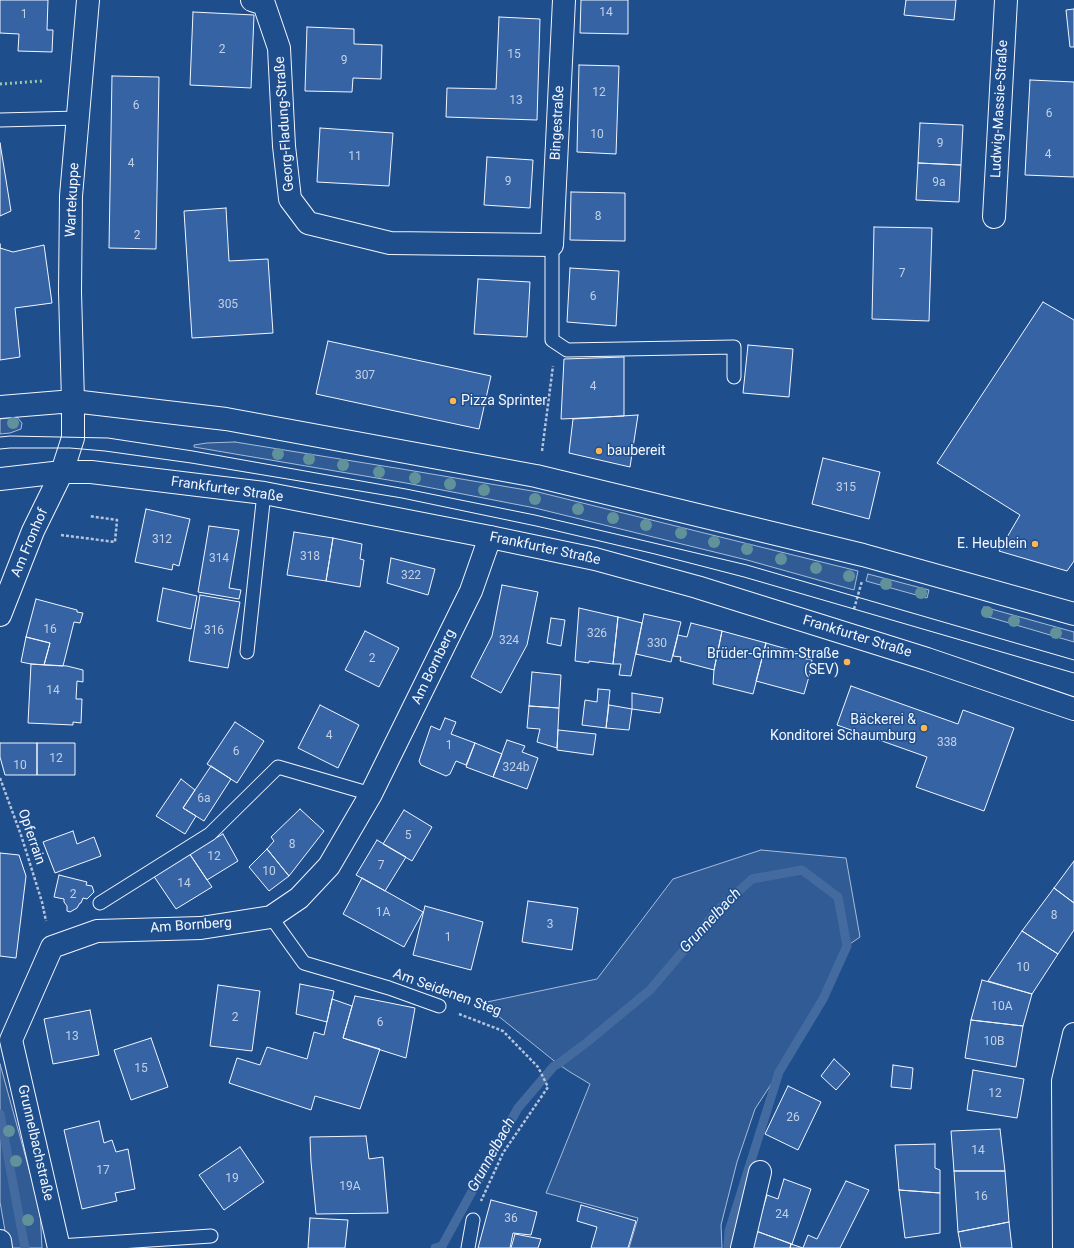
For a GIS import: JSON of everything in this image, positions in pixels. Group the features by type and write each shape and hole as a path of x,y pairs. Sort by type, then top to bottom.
{"street":[{"name":"Wartekuppe","path":"62,472 73,438 70,292 71,196 88,0"},
{"name":"Georg-Fladung-Straße","path":"252,0 264,4 279,48 284,146 290,199 308,223 390,243 552,245"},
{"name":"Bingestraße","path":"552,245 564,0"},
{"name":"Ludwig-Massie-Straße","path":"994,217 1006,0"},
{"path":"0,407 73,401 226,419 536,476 869,557 1074,614"},
{"name":"Frankfurter Straße","path":"0,479 62,472 91,472 264,494 490,537 595,559 696,587 927,659 1074,709"},
{"name":"Am Fronhof","path":"0,615 33,531 62,472"},
{"name":"Am Bornberg","path":"12,1040 52,947 97,931 201,928 271,917 299,898 330,866 371,794 471,591 490,537"},
{"path":"1064,1248 1063,1081 1074,1034"},
{"name":"Grunnelbachstraße","path":"12,1040 59,1247"},
{"path":"742,1248 760,1172"},
{"path":"0,1241 1,1248"}],"lane":[{"path":"0,120 78,118"},
{"path":"552,245 552,340 567,350 734,347 734,376"},
{"path":"247,652 264,494"},
{"path":"100,903 210,834 278,767 371,794"},
{"name":"Am Seidenen Steg","path":"271,917 304,963 389,988 439,1006"},
{"path":"468,1248 473,1220"},
{"name":"Grunnelbachstraße","path":"59,1247 212,1236"}],"path":[{"path":"544,444 553,367"},
{"path":"77,536 115,542 117,520 89,516"},
{"path":"846,634 869,557"},
{"name":"Opferrain","path":"0,778 21,835 42,902"},
{"name":"Am Seidenen Steg","path":"439,1006 503,1031 538,1067 548,1087 503,1153 473,1220"}],"shaded area":[{"path":"17,417 22,423 21,429 10,433 0,434 0,419"},
{"path":"235,442 538,492 858,571 854,590 747,560 535,508 406,483 194,447 194,445 207,443"},
{"path":"868,574 929,590 927,598 866,581"},
{"path":"984,607 1074,632 1074,642 982,615"},
{"path":"761,850 846,858 860,937 847,946 823,999 755,1109 737,1162 721,1225 722,1248 629,1248 638,1218 546,1193 590,1084 558,1064 482,1003 597,979 673,879"},
{"path":"0,1064 40,1209 42,1248 8,1248 0,1202"}],"building":[{"path":"0,0 48,0 47,30 53,30 52,52 18,51 19,34 0,33"},
{"path":"581,0 628,0 628,34 580,33"},
{"path":"906,0 956,0 954,20 904,15"},
{"path":"1074,9 1074,47 1070,47 1066,10"},
{"path":"193,12 254,15 251,88 190,85"},
{"path":"499,17 540,19 537,120 446,117 447,88 496,89"},
{"path":"307,27 354,29 354,44 382,45 381,79 353,78 352,92 305,91"},
{"path":"579,65 619,66 616,154 577,152"},
{"path":"112,76 159,77 156,249 109,248"},
{"path":"1030,80 1074,82 1074,177 1025,175"},
{"path":"920,123 963,125 961,165 918,163"},
{"path":"320,128 393,133 389,186 317,182"},
{"path":"0,143 11,211 0,216"},
{"path":"487,157 533,160 530,208 484,205"},
{"path":"918,163 961,165 959,202 916,200"},
{"path":"571,192 625,193 625,241 570,240"},
{"path":"226,208 229,261 268,259 273,333 192,338 184,211"},
{"path":"874,227 932,228 929,321 872,319"},
{"path":"44,245 52,303 15,308 20,357 0,360 0,248 13,252"},
{"path":"570,268 619,271 616,326 567,322"},
{"path":"478,279 530,282 527,337 474,334"},
{"path":"1043,302 1074,320 1074,561 1067,571 999,551 1020,515 937,463"},
{"path":"328,341 491,376 479,429 316,394"},
{"path":"748,345 793,349 789,397 743,393"},
{"path":"624,357 624,416 561,419 564,359"},
{"path":"638,415 630,467 569,453 573,419"},
{"path":"823,458 880,472 869,519 812,504"},
{"path":"146,509 190,519 179,566 173,564 172,570 135,562"},
{"path":"209,526 239,530 229,588 241,590 239,599 198,592"},
{"path":"294,532 333,538 326,581 287,575"},
{"path":"333,538 362,544 360,559 364,560 360,587 326,581"},
{"path":"391,558 435,569 428,595 387,583"},
{"path":"502,585 538,592 527,645 501,693 471,677 492,636"},
{"path":"163,588 197,596 191,629 157,621"},
{"path":"200,595 240,602 228,668 189,661"},
{"path":"36,599 83,613 80,623 74,622 63,666 44,665 50,643 26,637"},
{"path":"579,608 618,617 613,664 575,661"},
{"path":"644,614 681,622 671,662 636,654"},
{"path":"618,617 642,623 631,676 619,675 621,664 613,664"},
{"path":"551,618 565,620 561,646 547,643"},
{"path":"691,623 722,631 714,670 680,661 681,657 673,656 678,635 687,637"},
{"path":"365,631 399,648 379,687 345,670"},
{"path":"722,631 766,643 753,694 713,684 714,670"},
{"path":"26,637 50,643 44,665 21,662"},
{"path":"766,643 804,654 802,658 812,660 812,666 804,694 756,681"},
{"path":"31,664 67,666 83,670 83,682 77,681 76,699 82,699 81,723 73,722 73,725 28,723"},
{"path":"532,672 561,675 559,708 529,706"},
{"path":"851,686 958,724 963,710 1014,728 984,811 916,787 927,757 837,725"},
{"path":"598,689 610,690 606,728 582,725 585,700 597,702"},
{"path":"632,693 663,698 660,713 632,709"},
{"path":"320,705 359,725 338,768 298,748"},
{"path":"609,705 632,709 629,730 606,728"},
{"path":"529,706 559,708 557,748 537,742 540,729 527,728"},
{"path":"445,718 456,722 451,734 475,743 466,765 456,761 450,774 446,776 421,765 419,761 431,726 440,730"},
{"path":"235,722 264,741 237,783 207,764"},
{"path":"558,730 596,734 593,755 557,750"},
{"path":"507,740 525,746 522,752 538,758 527,789 493,777"},
{"path":"0,743 37,743 37,775 5,775 0,757"},
{"path":"37,743 75,743 75,775 37,775"},
{"path":"475,743 502,754 493,777 466,767"},
{"path":"211,766 231,779 204,821 183,808"},
{"path":"181,779 195,790 183,808 196,816 185,834 156,816"},
{"path":"300,809 324,831 289,876 267,849 274,841 271,837"},
{"path":"404,810 432,827 412,861 383,844"},
{"path":"73,831 77,844 94,837 101,856 55,873 43,842"},
{"path":"223,834 238,861 207,880 189,853"},
{"path":"377,840 406,857 385,891 356,875"},
{"path":"267,849 289,876 269,891 249,867"},
{"path":"0,853 19,855 26,876 16,958 0,956"},
{"path":"189,853 212,887 176,909 153,875"},
{"path":"1074,861 1074,903 1054,888"},
{"path":"59,875 87,882 86,885 92,886 94,892 87,899 83,898 77,908 70,912 67,911 67,906 64,899 54,897"},
{"path":"362,878 423,912 404,947 343,914"},
{"path":"1054,888 1074,903 1074,930 1058,954 1022,931"},
{"path":"528,901 578,908 572,950 522,942"},
{"path":"425,906 483,922 471,970 413,955"},
{"path":"1022,931 1058,954 1032,994 988,981"},
{"path":"982,980 1032,994 1023,1026 971,1020"},
{"path":"300,984 334,991 327,1022 296,1014"},
{"path":"218,985 260,991 252,1051 210,1046"},
{"path":"355,996 415,1008 406,1058 343,1038"},
{"path":"332,999 352,1006 343,1038 380,1049 360,1109 315,1096 311,1110 229,1083 237,1058 260,1065 267,1047 307,1059 314,1032 324,1035"},
{"path":"90,1010 99,1055 53,1064 44,1019"},
{"path":"971,1020 1023,1026 1016,1067 965,1058"},
{"path":"151,1038 168,1087 131,1100 114,1050"},
{"path":"834,1059 850,1074 836,1090 821,1076"},
{"path":"893,1065 913,1068 911,1089 891,1087"},
{"path":"973,1070 1024,1079 1017,1118 967,1110"},
{"path":"788,1086 821,1102 798,1150 765,1134"},
{"path":"99,1121 104,1143 112,1140 116,1152 128,1149 135,1189 115,1193 117,1201 82,1209 64,1130"},
{"path":"1000,1129 1005,1171 954,1171 951,1131"},
{"path":"366,1136 369,1159 383,1157 388,1213 316,1214 310,1137"},
{"path":"935,1144 935,1168 940,1170 940,1193 899,1190 895,1145"},
{"path":"240,1147 264,1182 224,1210 199,1175"},
{"path":"954,1171 1005,1171 1009,1222 958,1232"},
{"path":"784,1179 811,1189 792,1244 756,1231 767,1195 778,1199"},
{"path":"846,1181 869,1190 840,1248 803,1248 808,1235 817,1239"},
{"path":"899,1190 940,1193 940,1233 905,1238"},
{"path":"491,1200 537,1212 531,1235 513,1233 510,1248 478,1248"},
{"path":"581,1205 636,1221 628,1248 591,1248 597,1227 577,1221"},
{"path":"310,1218 348,1220 345,1248 308,1248"},
{"path":"1009,1222 1012,1248 961,1248 958,1232"},
{"path":"756,1231 791,1244 790,1248 751,1248"},
{"path":"515,1234 541,1239 538,1248 511,1248"},
{"path":"791,1244 803,1248 790,1248"}],"waterway":[{"name":"Grunnelbach","path":"435,1248 442,1246 518,1108 554,1066 586,1043 650,990 717,911 752,879 802,870 838,897 847,946 823,999 779,1072 729,1231 728,1248"},
{"name":"Grunnelbach","path":"0,1114 25,1248"}],"tram line":[{"path":"0,437 108,438 193,451 406,489 535,515 747,565 1074,660"},
{"path":"0,449 70,448 105,451 191,463 402,498 536,526 744,577 1074,673"}],"hedge":[{"path":"0,84 42,81"}],"place":[{"name":"Pizza Sprinter","path":"453,401"},
{"name":"baubereit","path":"599,451"},
{"name":"E. Heublein","path":"1035,544"},
{"name":"Brüder-Grimm-Straße (SEV)","path":"847,662"},
{"name":"Bäckerei & Konditorei Schaumburg","path":"924,728"}]}
